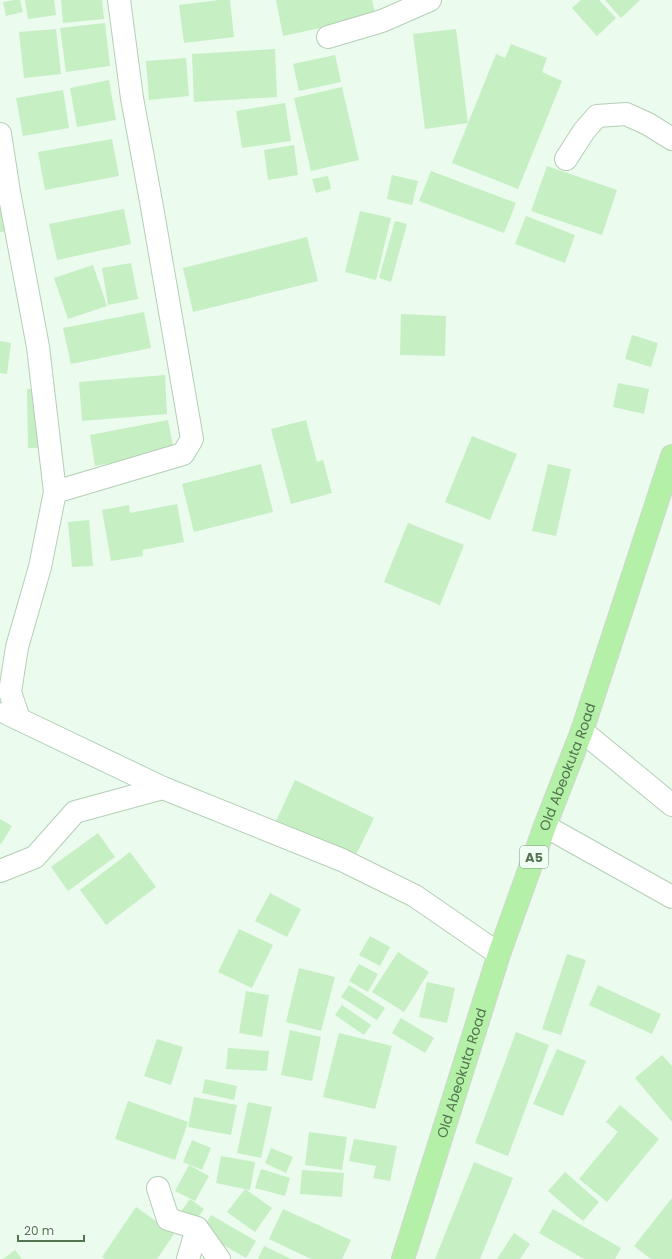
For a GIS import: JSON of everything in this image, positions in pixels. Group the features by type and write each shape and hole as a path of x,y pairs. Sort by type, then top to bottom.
{"highway":[{"name":"Old Abeokuta Road","path":"403,1259 499,954 545,826 582,731 672,456"}],"street":[{"path":"55,492 183,454 192,440 155,222 132,98 119,0"},
{"path":"328,37 382,21 430,0"},
{"path":"566,159 584,132 598,116 626,114 648,124 672,139"},
{"path":"0,134 9,192 38,347 55,492 40,567 17,648 10,692 9,714 163,788 342,860 415,896 499,954"},
{"path":"582,731 672,805"},
{"path":"0,871 35,857 75,812 163,788"},
{"path":"545,826 672,897"},
{"path":"158,1188 168,1219 197,1228 219,1259"},
{"path":"188,1259 197,1228"}],"building":[{"path":"20,0 23,12 6,16 3,2"},
{"path":"25,0 54,0 56,15 28,19"},
{"path":"61,0 102,0 104,19 63,23"},
{"path":"230,0 234,37 184,43 179,5"},
{"path":"276,0 372,0 376,16 283,36"},
{"path":"581,0 599,0 616,18 597,36 572,8"},
{"path":"605,0 640,0 621,18"},
{"path":"105,23 110,66 66,72 60,28"},
{"path":"56,29 61,74 24,78 19,32"},
{"path":"456,29 468,123 425,129 413,34"},
{"path":"511,44 547,58 542,72 562,81 518,189 452,163 496,54 505,58"},
{"path":"275,49 277,97 194,102 192,54"},
{"path":"335,55 341,82 299,91 293,64"},
{"path":"186,58 189,96 149,100 146,61"},
{"path":"109,80 116,120 77,127 70,88"},
{"path":"342,87 359,160 311,171 294,98"},
{"path":"63,90 69,128 23,136 16,98"},
{"path":"285,103 291,141 242,148 236,111"},
{"path":"112,139 119,176 45,190 38,152"},
{"path":"294,145 298,175 268,180 264,150"},
{"path":"547,166 617,190 602,235 531,211"},
{"path":"431,171 516,203 504,233 419,201"},
{"path":"392,175 418,181 412,205 387,199"},
{"path":"328,176 331,189 316,193 312,179"},
{"path":"124,209 131,244 57,260 49,224"},
{"path":"7,210 9,231 0,232 0,211"},
{"path":"360,211 391,218 376,280 345,272"},
{"path":"526,216 575,235 565,263 515,244"},
{"path":"395,221 407,224 391,282 379,278"},
{"path":"307,237 318,281 193,312 183,268"},
{"path":"131,263 138,299 108,305 102,268"},
{"path":"93,265 107,306 68,319 54,278"},
{"path":"144,312 151,348 71,364 63,328"},
{"path":"401,314 446,316 445,356 400,355"},
{"path":"632,335 658,343 651,367 625,359"},
{"path":"0,341 11,343 7,374 0,373"},
{"path":"165,375 167,414 82,421 79,382"},
{"path":"618,383 649,389 644,414 613,407"},
{"path":"27,389 38,389 39,448 28,448"},
{"path":"168,420 174,451 95,466 90,435"},
{"path":"306,420 317,462 323,460 332,493 291,504 271,429"},
{"path":"472,436 517,454 490,520 445,502"},
{"path":"261,464 273,512 194,532 182,484"},
{"path":"548,464 571,469 556,536 532,531"},
{"path":"177,504 184,542 142,550 143,556 111,561 102,510 129,505 130,513"},
{"path":"89,520 93,566 72,567 68,522"},
{"path":"408,523 464,545 440,605 384,582"},
{"path":"295,780 374,818 354,859 276,821"},
{"path":"0,819 12,826 1,844 0,843"},
{"path":"98,833 115,857 68,891 51,867"},
{"path":"130,852 156,887 106,925 80,890"},
{"path":"270,893 301,909 287,937 255,921"},
{"path":"239,929 273,945 252,988 218,972"},
{"path":"370,936 390,947 380,966 359,955"},
{"path":"398,952 429,972 404,1012 372,992"},
{"path":"567,954 586,960 561,1035 542,1029"},
{"path":"359,964 378,974 368,992 349,981"},
{"path":"299,968 335,977 321,1031 286,1022"},
{"path":"427,982 455,988 447,1023 419,1017"},
{"path":"349,985 385,1008 377,1020 341,997"},
{"path":"598,985 661,1014 652,1034 589,1005"},
{"path":"246,991 269,995 262,1037 239,1033"},
{"path":"342,1005 371,1025 364,1035 335,1015"},
{"path":"401,1018 434,1038 425,1053 392,1033"},
{"path":"290,1030 321,1037 312,1081 281,1075"},
{"path":"516,1032 549,1045 508,1156 475,1143"},
{"path":"339,1033 392,1046 375,1109 323,1097"},
{"path":"157,1039 183,1047 171,1085 144,1076"},
{"path":"228,1048 269,1051 267,1071 226,1069"},
{"path":"557,1049 586,1061 563,1116 533,1104"},
{"path":"662,1055 672,1066 672,1122 635,1078"},
{"path":"205,1079 237,1086 234,1100 202,1093"},
{"path":"194,1097 237,1105 231,1135 188,1127"},
{"path":"128,1101 188,1122 175,1160 115,1139"},
{"path":"248,1102 272,1107 261,1158 237,1153"},
{"path":"620,1105 659,1139 607,1202 579,1179 618,1132 606,1122"},
{"path":"309,1132 347,1137 342,1170 305,1165"},
{"path":"354,1139 397,1146 390,1181 373,1178 376,1166 349,1161"},
{"path":"192,1140 211,1148 202,1170 183,1162"},
{"path":"271,1148 293,1157 286,1173 265,1163"},
{"path":"221,1156 255,1162 250,1190 216,1183"},
{"path":"474,1162 513,1178 480,1259 435,1259"},
{"path":"189,1165 209,1176 195,1201 175,1191"},
{"path":"261,1169 290,1178 285,1196 255,1188"},
{"path":"302,1170 344,1173 342,1197 300,1194"},
{"path":"565,1172 599,1202 583,1221 548,1191"},
{"path":"245,1189 272,1208 255,1232 227,1212"},
{"path":"672,1198 672,1259 651,1259 634,1246"},
{"path":"190,1199 204,1209 194,1223 180,1213"},
{"path":"136,1207 174,1234 157,1259 105,1259 102,1257"},
{"path":"283,1209 351,1240 342,1259 311,1259 269,1239"},
{"path":"553,1209 621,1248 615,1259 584,1259 539,1233"},
{"path":"211,1215 256,1241 246,1258 201,1232"},
{"path":"514,1233 530,1244 520,1259 497,1259"},
{"path":"264,1246 291,1259 258,1259"},
{"path":"15,1250 22,1259 3,1259"}]}
